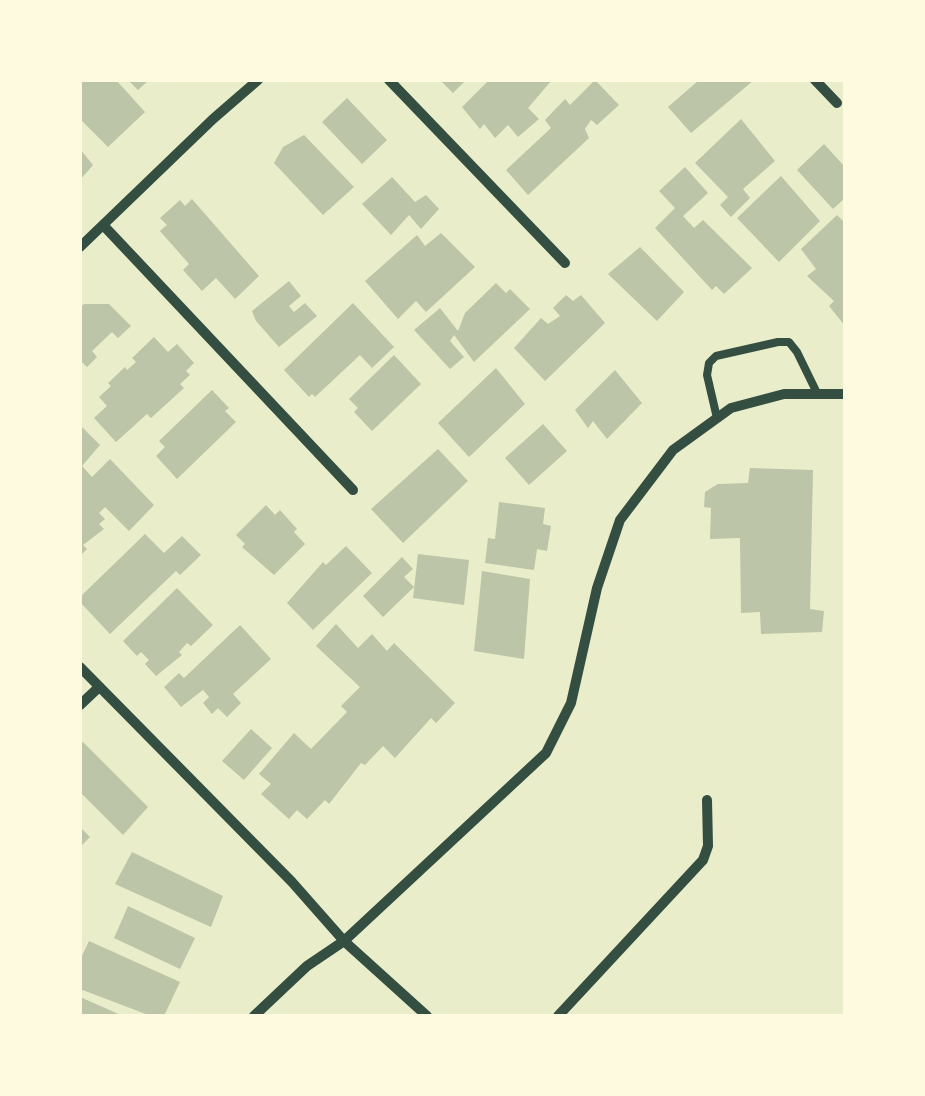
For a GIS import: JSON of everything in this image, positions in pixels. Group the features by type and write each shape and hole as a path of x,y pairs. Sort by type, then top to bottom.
{"street":[{"path":"80,247 212,119 258,80"},
{"path":"389,80 565,263"},
{"path":"816,80 837,103"},
{"path":"104,226 354,490"},
{"path":"254,1016 306,966 344,941 546,753 571,703 597,588 620,520 673,450 731,408 784,394 845,394"},
{"path":"80,667 292,882 344,941 427,1016"},
{"path":"80,706 98,688"},
{"path":"558,1016 703,860 708,846 707,800"}],"lane":[{"path":"717,418 707,375 709,363 716,356 789,342 816,393"}],"building":[{"path":"80,80 116,80 145,112 108,147 80,119"},
{"path":"128,80 149,80 138,90"},
{"path":"440,80 466,80 453,93"},
{"path":"489,80 552,80 528,108 539,119 518,137 508,125 495,138 484,124 480,129 462,107"},
{"path":"595,80 619,105 597,125 591,120 585,129 589,138 528,195 506,170 551,128 545,120 565,99 570,105"},
{"path":"699,80 754,80 691,133 668,107"},
{"path":"347,98 387,140 362,164 322,122"},
{"path":"741,119 775,161 743,189 750,198 731,217 720,205 728,197 695,163"},
{"path":"304,135 354,187 323,215 274,163 283,147"},
{"path":"824,144 845,167 845,198 833,209 797,170"},
{"path":"80,149 93,165 80,180"},
{"path":"685,167 708,193 683,216 694,228 703,220 752,268 724,294 716,286 712,290 655,228 675,208 659,191"},
{"path":"781,176 820,221 779,262 737,218"},
{"path":"392,177 415,202 426,195 439,209 421,229 409,215 391,235 362,204"},
{"path":"192,199 259,276 235,299 216,278 202,291 183,270 189,264 160,231 167,225 160,218 180,200 185,206"},
{"path":"837,215 845,223 845,326 829,306 834,301 807,276 816,269 801,249"},
{"path":"441,233 475,267 426,312 416,301 398,319 365,281 417,235 425,246"},
{"path":"640,247 684,292 657,321 608,274"},
{"path":"289,281 301,296 289,306 294,312 305,303 317,316 279,347 252,311"},
{"path":"496,283 506,293 510,289 530,309 474,362 454,335 450,341 464,357 450,369 414,330 440,308 458,331 465,313"},
{"path":"566,295 573,301 581,295 605,323 545,381 514,348 541,318 548,324 560,316 553,308"},
{"path":"353,303 394,347 372,368 360,355 315,397 309,397 284,370"},
{"path":"84,304 109,304 131,326 118,338 112,332 92,351 97,357 87,367 80,360 80,308"},
{"path":"154,337 168,352 177,344 194,363 186,371 190,375 180,384 184,388 151,418 147,414 116,442 94,418 107,406 99,397 111,386 108,383 136,362 132,358"},
{"path":"394,355 421,384 372,431 354,412 358,408 349,399"},
{"path":"496,368 525,404 469,457 438,423"},
{"path":"615,370 642,403 607,439 593,421 588,428 575,410"},
{"path":"212,390 236,422 177,479 156,456 165,447 159,441"},
{"path":"543,424 567,451 529,485 505,458"},
{"path":"80,425 100,445 82,466 92,477 110,459 154,505 129,531 105,507 99,513 105,519 99,524 104,529 83,545 87,549 80,556"},
{"path":"438,449 468,481 403,543 371,509"},
{"path":"750,468 813,470 810,609 824,611 822,632 761,634 760,612 741,613 740,538 710,539 711,508 704,507 705,492 718,484 748,483"},
{"path":"499,502 545,508 543,524 551,526 547,551 537,549 534,570 485,563 488,538 495,539"},
{"path":"266,505 275,515 280,510 305,544 274,575 242,547 245,544 236,535"},
{"path":"145,534 164,553 182,536 201,555 180,575 176,571 110,634 80,602 80,597"},
{"path":"346,546 372,573 313,630 287,603 323,562 326,565"},
{"path":"418,554 469,560 464,605 413,598"},
{"path":"402,557 413,569 404,577 414,587 383,617 363,596"},
{"path":"482,571 530,579 524,659 474,651"},
{"path":"177,588 213,625 191,646 187,643 179,652 182,655 156,676 145,664 149,660 141,652 137,656 123,641"},
{"path":"336,624 358,648 372,634 387,651 394,643 455,703 436,723 431,718 395,758 383,746 365,765 361,763 329,804 325,800 307,819 297,810 289,819 261,794 271,784 259,774 294,733 311,749 347,712 341,706 360,687 316,646"},
{"path":"240,625 271,659 233,694 241,703 227,717 218,708 212,714 203,703 209,697 203,690 181,707 164,687 179,673 184,678"},
{"path":"251,729 272,748 244,780 222,761"},
{"path":"83,742 148,807 123,835 80,792"},
{"path":"80,827 90,837 80,847"},
{"path":"132,852 223,896 211,927 115,884"},
{"path":"128,906 195,938 180,969 114,938"},
{"path":"89,941 180,982 164,1016 151,1016 80,989 80,960"},
{"path":"80,997 123,1016 80,1016"}]}
